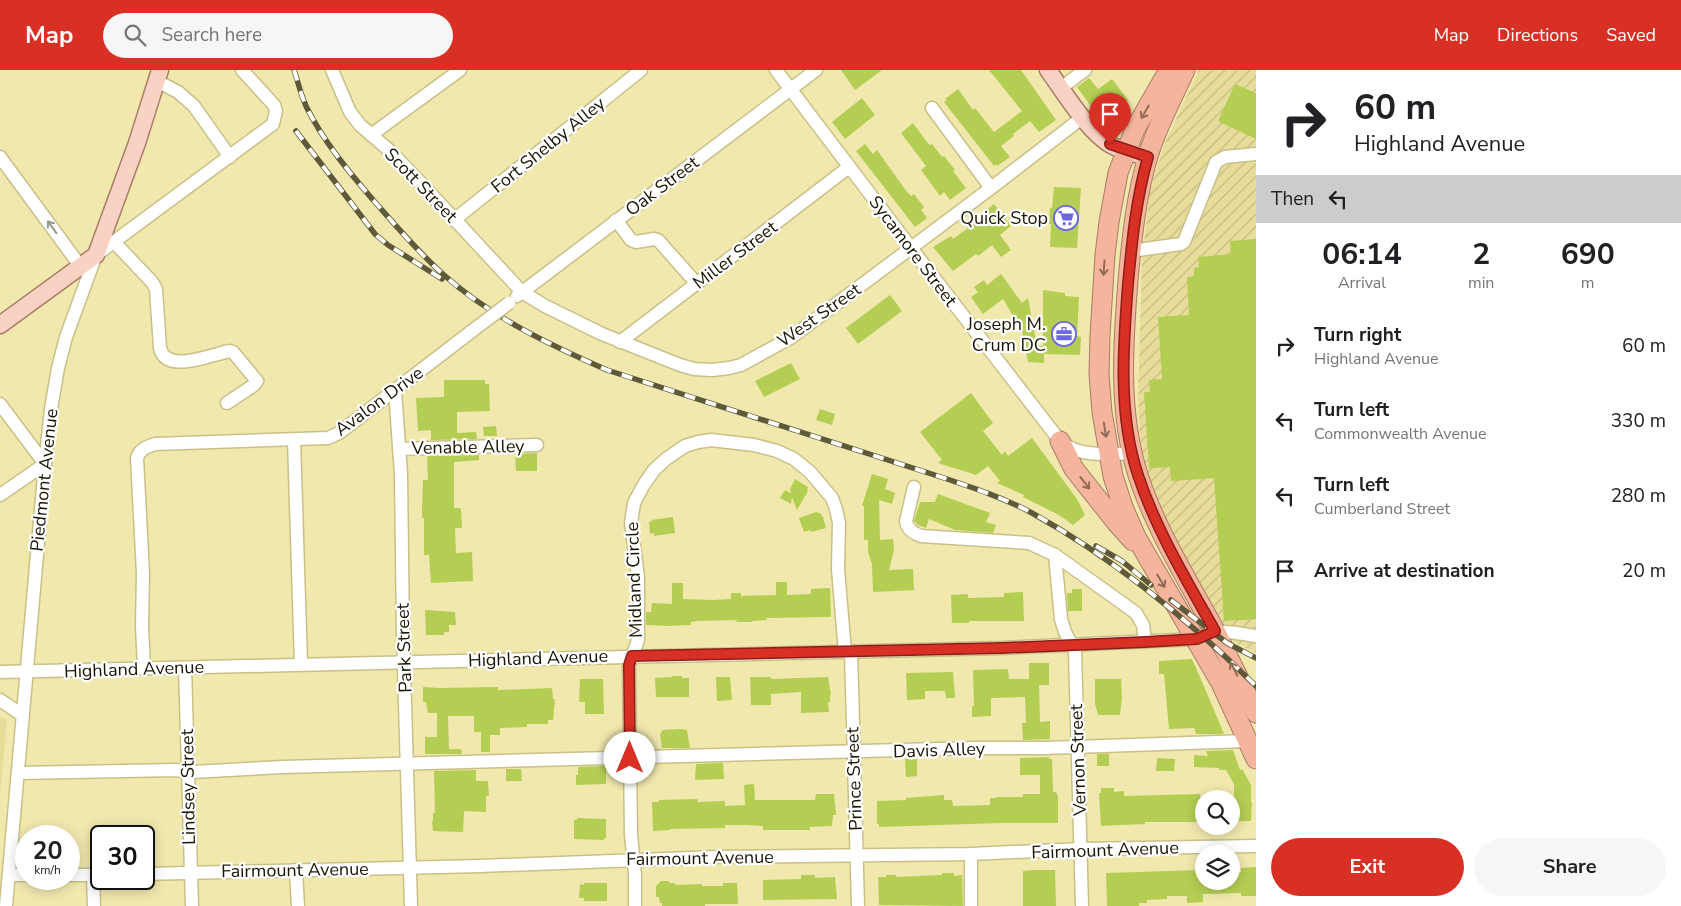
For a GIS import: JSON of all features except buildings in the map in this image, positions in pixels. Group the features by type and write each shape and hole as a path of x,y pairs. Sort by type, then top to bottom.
{"highway":[{"path":"1185,70 1148,157 1134,217 1126,310 1125,407 1138,475 1154,516 1256,713"},
{"path":"1162,74 1135,129 1118,173 1109,222 1100,335 1099,374 1102,412 1108,454 1123,506 1136,537 1221,683 1256,759"},
{"path":"1060,441 1074,469 1116,522 1147,556"}],"main road":[{"path":"1048,70 1102,139 1113,146 1148,157"},
{"name":"Piedmont Avenue","path":"96,255 159,76"},
{"path":"0,325 96,255"}],"street":[{"path":"96,255 270,128 276,117 274,105 242,70"},
{"name":"Scott Street","path":"332,70 350,112 360,125 395,156 522,292"},
{"path":"370,135 460,70"},
{"name":"Fort Shelby Alley","path":"454,220 641,70"},
{"name":"Sycamore Street","path":"776,70 910,248 1060,441 1067,448 1074,451 1133,454"},
{"name":"Oak Street","path":"509,303 816,70"},
{"path":"1062,88 1085,70"},
{"path":"159,76 194,106 230,157"},
{"path":"932,108 992,188"},
{"name":"West Street","path":"522,292 545,306 620,342 680,365 712,370 729,368 741,364 792,337 992,188 1083,117"},
{"path":"1131,251 1184,242 1216,162 1225,157 1256,154"},
{"path":"0,156 81,267"},
{"name":"Miller Street","path":"620,342 850,168"},
{"path":"616,220 631,240 636,242 658,240 697,284"},
{"path":"114,242 152,282 156,289 160,348 161,354 165,358 183,361 193,360 230,351 233,352 257,381 227,403"},
{"name":"Piedmont Avenue","path":"6,906 51,409 58,368 66,337 96,255"},
{"name":"Avalon Drive","path":"144,669 142,626 143,573 137,458 139,452 155,444 328,438 339,433 509,303"},
{"name":"Park Street","path":"395,391 401,474 411,906"},
{"path":"0,404 45,464 0,495"},
{"path":"294,440 301,664"},
{"name":"Midland Circle","path":"635,906 635,874 632,860 629,665 638,640 638,578 631,523 634,503 654,470 685,446 711,440 754,445 776,450 794,459 810,472 832,498 839,523 838,569 848,652"},
{"name":"Venable Alley","path":"399,449 537,445"},
{"path":"914,487 906,521 906,525 914,533 921,536 1029,544 1055,555 1136,613 1143,625 1145,642"},
{"path":"1055,555 1061,619 1065,632 1073,645"},
{"path":"1197,639 1215,631 1230,631 1256,636"},
{"name":"Highland Avenue","path":"0,672 848,652 1197,639"},
{"name":"Vernon Street","path":"1073,645 1075,651 1082,906"},
{"name":"Prince Street","path":"848,652 858,906"},
{"name":"Lindsey Street","path":"185,668 192,906"},
{"path":"0,700 22,715"},
{"name":"Davis Alley","path":"18,773 176,770 188,772 283,767 1247,741"},
{"name":"Fairmount Avenue","path":"155,874 410,868 632,860 971,854 1256,846"},
{"path":"971,854 971,906"},
{"path":"296,870 298,906"},
{"path":"9,875 15,875"},
{"path":"94,906 96,890"}],"shaded area":[{"path":"1199,70 1256,70 1256,653 1234,642 1213,607 1168,523 1141,457 1138,398 1142,261 1150,190 1165,143"},
{"path":"0,716 7,720 0,795"}],"railway":[{"path":"294,70 304,102 320,132 365,190 408,240 435,267 462,290 501,317 564,351 607,370 944,478 989,494 1032,513 1092,550 1150,592 1205,638 1256,686"},
{"path":"296,131 375,234 388,245 442,279"},
{"path":"1096,546 1122,561 1151,585"},
{"path":"1171,600 1227,643 1256,658"}],"place":[{"name":"Quick Stop","path":"1066,218"},
{"name":"Joseph M. Crum DC","path":"1064,334"}],"route":[{"path":"630,758 629,665 632,656 1002,648 1145,642 1197,639 1215,631 1174,557 1154,516 1138,475 1129,438 1124,376 1126,310 1134,217 1148,157 1117,148 1110,144"}]}
